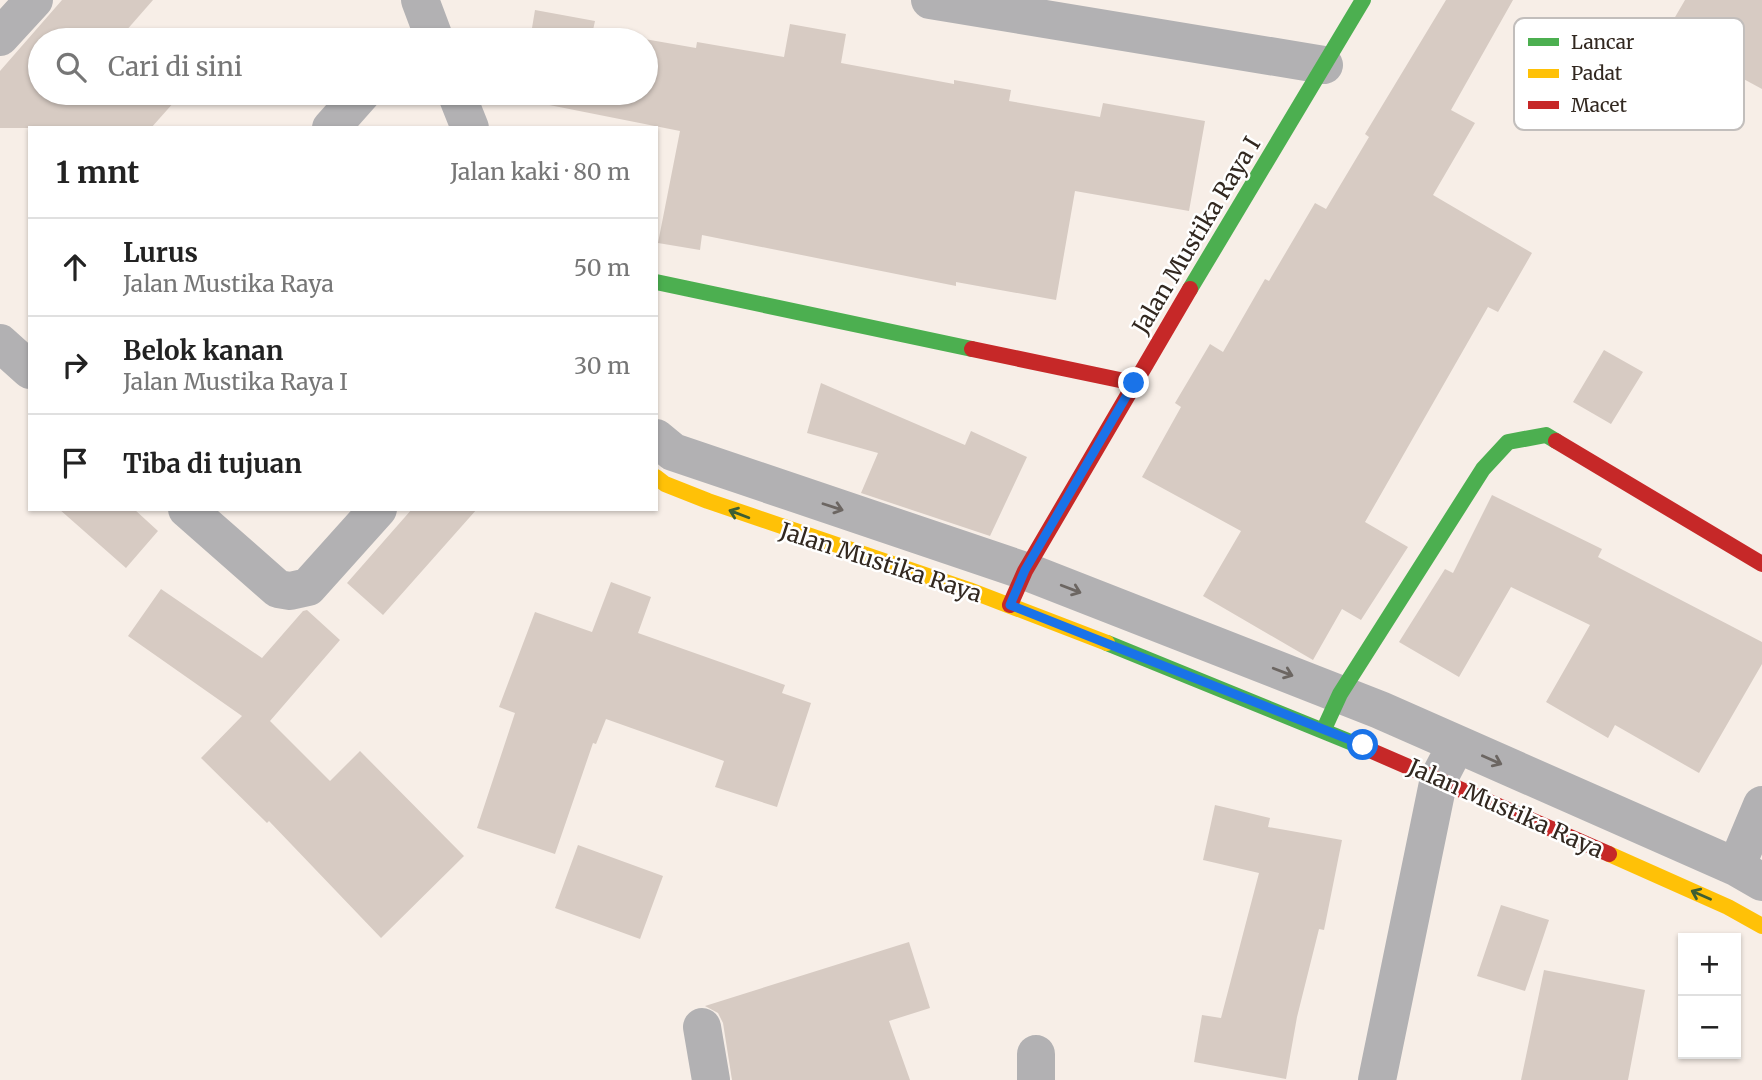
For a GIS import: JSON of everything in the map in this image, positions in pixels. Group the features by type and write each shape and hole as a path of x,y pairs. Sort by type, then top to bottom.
{"street":[{"path":"0,37 34,0"},
{"path":"930,0 1324,65"},
{"name":"Jalan Mustika Raya I","path":"1010,605 1025,570 1134,383 1363,0"},
{"path":"333,126 351,105"},
{"path":"461,105 469,126"},
{"path":"658,282 1134,383"},
{"path":"0,342 28,368"},
{"path":"1324,729 1340,694 1483,469 1508,442 1546,435 1762,564"},
{"name":"Jalan Mustika Raya","path":"658,440 673,452 1025,570 1340,694 1749,875"},
{"name":"Jalan Mustika Raya","path":"658,479 665,484 742,516 1010,605 1324,729 1728,906 1762,926"},
{"path":"189,511 278,589 290,591 308,587 376,511"},
{"path":"1377,1080 1439,778 1457,745"},
{"path":"1749,875 1762,805"},
{"path":"702,1027 711,1080"}],"building":[{"path":"62,0 153,0 128,28 38,28"},
{"path":"1446,0 1513,0 1451,110 1475,123 1433,195 1532,253 1498,312 1488,307 1365,522 1408,547 1361,620 1342,609 1313,660 1203,596 1241,531 1142,477 1181,407 1175,403 1210,344 1223,352 1265,279 1269,281 1315,203 1326,209 1369,137 1365,134"},
{"path":"1685,0 1762,0 1762,89 1744,79 1744,18 1674,18"},
{"path":"535,10 595,21 593,28 532,28"},
{"path":"790,24 846,34 841,63 954,84 954,80 1011,90 1009,101 1100,117 1103,103 1205,121 1189,211 1075,191 1056,300 956,282 956,286 702,235 700,250 658,243 680,131 549,105 658,105 658,41 696,48 697,42 784,57"},
{"path":"28,39 28,105 171,105 153,126 0,128 0,71"},
{"path":"1604,350 1643,372 1611,424 1573,402"},
{"path":"821,383 965,445 971,431 1027,457 990,536 861,493 878,453 807,433"},
{"path":"1492,495 1602,549 1598,557 1762,642 1762,664 1699,773 1615,725 1608,738 1546,702 1590,625 1511,587 1459,677 1399,642 1445,569 1453,573"},
{"path":"61,511 136,511 158,531 126,568"},
{"path":"410,511 475,511 383,615 347,583"},
{"path":"611,582 651,597 638,633 785,685 782,693 811,703 777,807 715,787 724,761 606,719 596,744 593,743 555,854 477,828 515,713 499,707 535,612 592,632"},
{"path":"161,589 262,658 303,611 307,610 340,640 270,721 330,781 360,751 464,856 381,938 269,821 267,823 201,758 242,716 128,636"},
{"path":"1215,805 1270,818 1268,827 1342,840 1324,930 1319,929 1297,1017 1286,1079 1194,1062 1202,1015 1221,1018 1259,873 1203,860"},
{"path":"578,845 663,876 640,939 555,908"},
{"path":"1501,905 1549,920 1525,991 1477,976"},
{"path":"909,942 930,1008 889,1021 910,1080 732,1080 723,1023 718,1013 705,1006"},
{"path":"1544,970 1645,990 1628,1080 1521,1080"}],"traffic: fast":[{"path":"1190,289 1363,0"},
{"path":"658,282 972,349"},
{"path":"1324,729 1340,694 1483,469 1508,442 1546,435 1556,441"},
{"path":"1107,643 1365,748"}],"traffic: slow":[{"path":"658,479 665,484 708,501 969,590 1107,643"},
{"path":"1609,854 1728,907 1762,926"}],"traffic: jam":[{"path":"1010,605 1025,571 1190,289"},
{"path":"972,349 1134,383"},
{"path":"1556,441 1762,564"},
{"path":"1365,748 1609,854"}],"route":[{"path":"1134,383 1025,570 1010,605 1363,745"}]}
